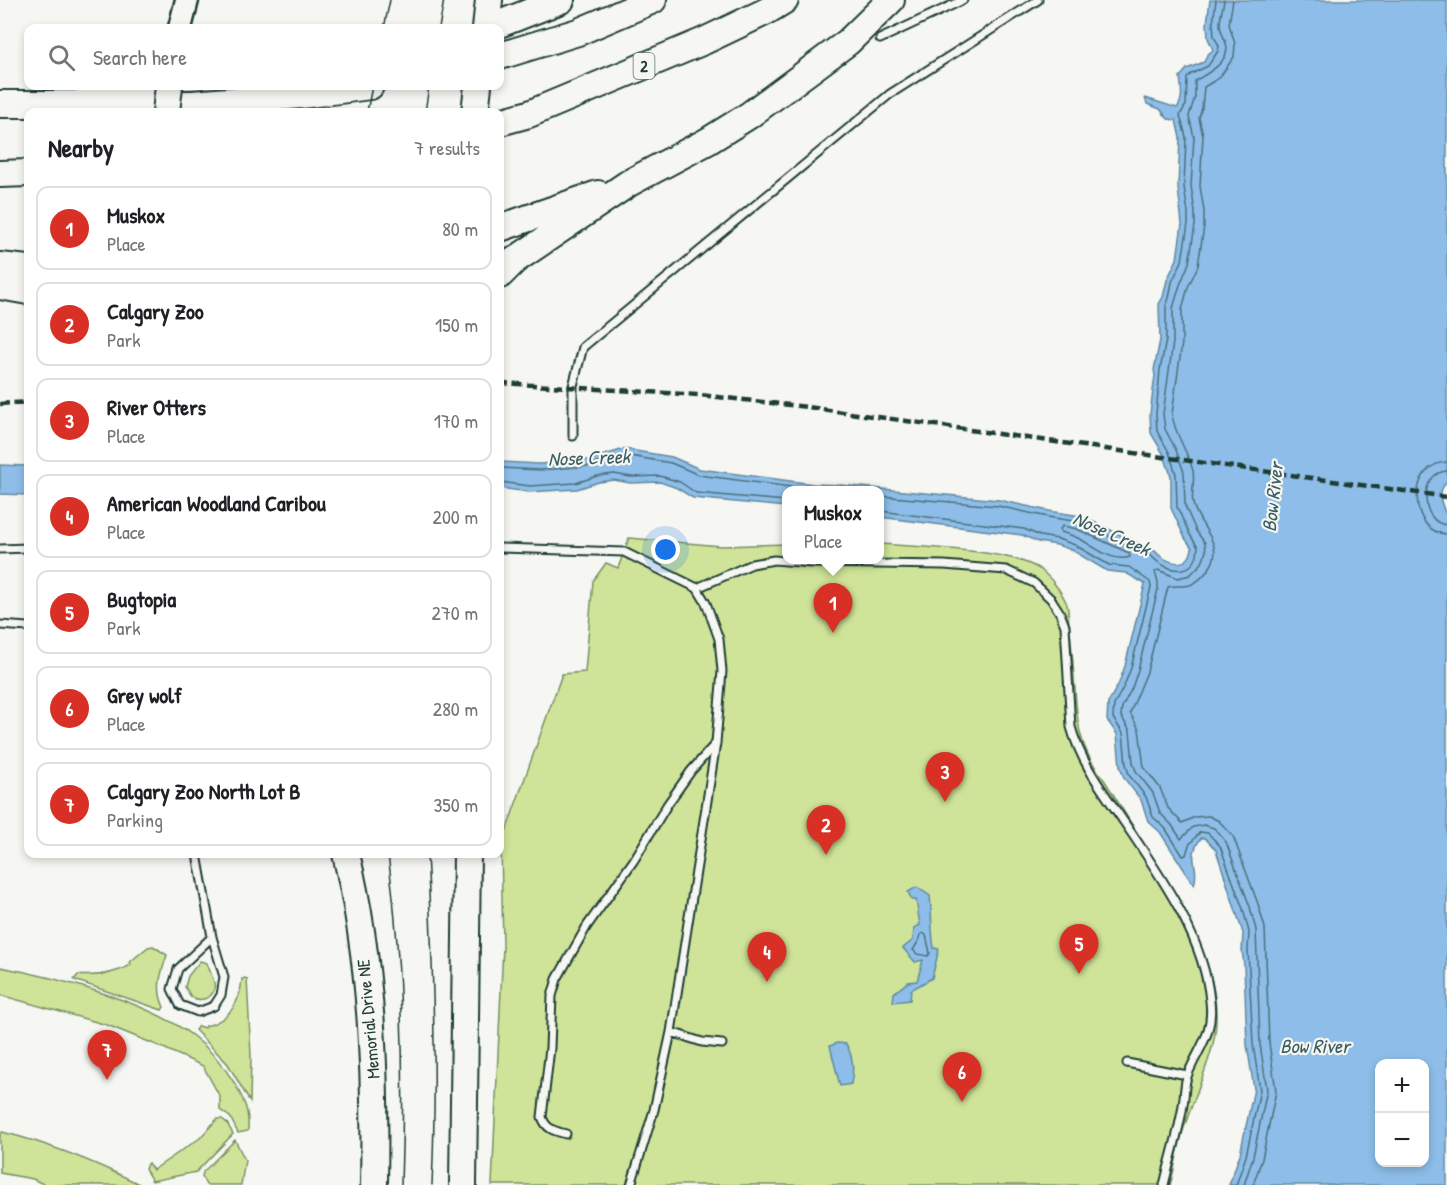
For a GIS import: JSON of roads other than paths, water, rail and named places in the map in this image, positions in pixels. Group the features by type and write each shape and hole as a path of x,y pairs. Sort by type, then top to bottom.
{"highway":[{"path":"487,24 489,0"},
{"path":"498,24 561,0"},
{"path":"504,55 578,32 653,0"},
{"name":"2","path":"504,121 529,114 704,41 785,0"},
{"path":"504,271 515,260 629,183 708,141 765,103 848,42 891,0"},
{"path":"12,104 94,90"},
{"path":"166,108 169,90"},
{"path":"12,104 108,106 192,104 252,100 336,90"},
{"path":"475,108 478,90"},
{"path":"0,174 24,172"},
{"path":"504,227 629,183"},
{"path":"0,266 24,269"},
{"path":"0,286 24,290"},
{"name":"Memorial Drive NE","path":"347,858 369,1000 373,1079 374,1185"},
{"path":"463,1185 467,858"}],"main road":[{"path":"181,24 187,0"}],"lane":[{"path":"880,39 963,0"},
{"path":"573,436 573,386 583,347 890,94 1038,0"},
{"path":"0,549 24,548"},
{"path":"504,548 624,552 697,588 706,603 718,639 722,672 716,743 671,1032 654,1110 631,1185"},
{"path":"697,588 752,564 782,561"},
{"path":"878,564 944,565 1006,570 1034,583 1051,599 1060,613 1065,626 1071,727 1082,757 1092,777 1124,822 1182,915 1195,944 1210,1001 1210,1023 1201,1051 1187,1074 1183,1107 1164,1185"},
{"path":"0,626 24,627"},
{"path":"566,1134 552,1131 542,1117 550,1048 552,996 557,979 587,926 634,860 667,805 691,771 716,743"},
{"path":"198,858 212,938 224,977 221,995 214,1006 198,1012 180,1005 172,989 178,969 212,938"},
{"path":"671,1032 702,1042 722,1044"},
{"path":"1127,1063 1187,1074"}],"water":[{"path":"1210,0 1447,0 1447,481 1442,490 1441,503 1447,517 1447,1185 1229,1185 1240,1154 1254,1089 1247,1045 1243,933 1216,850 1205,838 1201,838 1194,852 1196,878 1194,885 1160,832 1148,821 1141,800 1124,778 1120,766 1117,734 1107,720 1108,703 1125,666 1145,584 1126,573 1107,571 1072,550 1038,542 1022,535 884,518 884,489 999,500 1081,516 1155,551 1171,562 1182,562 1190,555 1192,548 1171,508 1171,476 1164,455 1151,433 1150,414 1154,370 1160,340 1159,304 1177,259 1182,224 1178,188 1180,138 1176,120 1168,119 1160,109 1147,104 1145,98 1177,108 1181,97 1180,77 1187,69 1204,62 1213,50 1208,38 1207,23"},
{"path":"624,449 672,457 700,469 813,484 851,486 782,486 782,507 693,498 677,488 660,482 630,483 614,480 577,489 529,492 504,489 504,462 540,464 588,460"},
{"path":"0,465 24,466 24,495 0,494"},
{"path":"917,887 930,896 934,948 939,949 932,978 911,990 910,1000 893,1002 894,993 908,982 917,981 923,960 915,962 903,948 913,940 914,928 920,925 916,900 912,900 908,892"},
{"path":"837,1043 846,1044 851,1054 853,1069 851,1084 840,1086 830,1046"}],"tram line":[{"path":"385,24 390,0"},
{"path":"440,24 444,0"},
{"path":"368,108 371,90"},
{"path":"426,108 428,90"},
{"path":"388,858 401,1019 403,1102 401,1185"},
{"path":"427,858 434,1019 432,1185"}],"railway":[{"path":"504,383 699,395 807,407 1447,497"},
{"path":"0,404 24,402"}],"place":[{"name":"Muskox","path":"833,633"},
{"name":"River Otters","path":"945,802"},
{"name":"Calgary Zoo","path":"826,855"},
{"name":"Bugtopia","path":"1079,974"},
{"name":"American Woodland Caribou","path":"767,982"},
{"name":"Calgary Zoo North Lot B","path":"107,1080"},
{"name":"Grey wolf","path":"962,1102"}],"water label":[{"name":"Nose Creek","path":"589,457"},
{"name":"Bow River","path":"1272,497"},
{"name":"Nose Creek","path":"1112,533"},
{"name":"Bow River","path":"1315,1045"}]}
